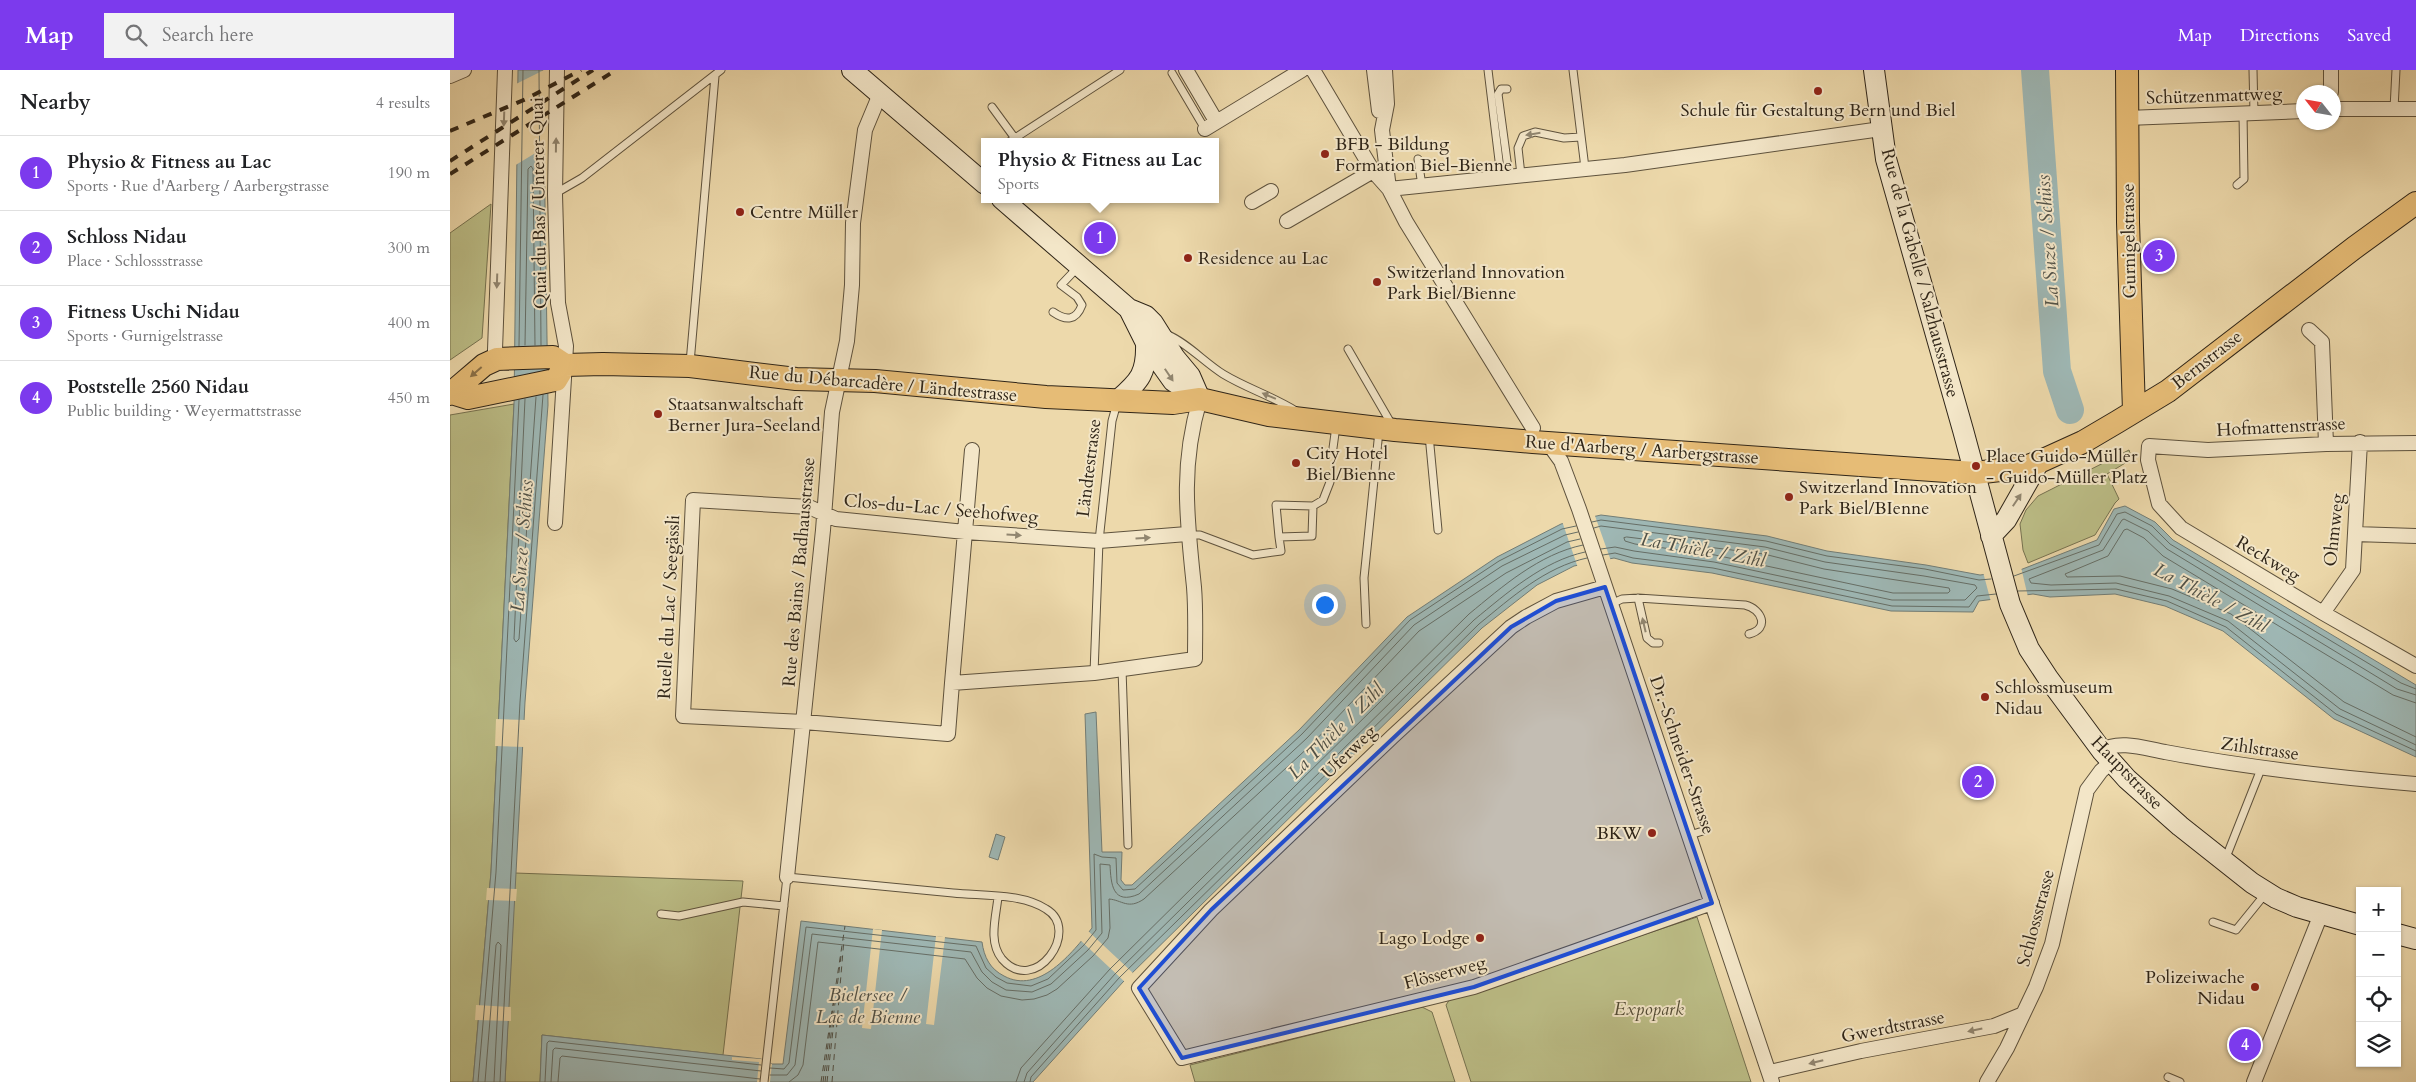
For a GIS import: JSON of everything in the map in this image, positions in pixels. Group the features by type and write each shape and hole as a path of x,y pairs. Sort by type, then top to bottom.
{"main road":[{"path":"852,70 981,177"},
{"name":"Rue de la Gabelle / Salzhausstrasse","path":"1874,70 1886,159 1975,473"},
{"name":"Gurnigelstrasse","path":"2127,70 2134,411"},
{"name":"Rue d'Aarberg / Aarbergstrasse","path":"1007,203 1129,309 1152,337 1173,382 1200,399 1269,415 1388,429 1540,436 1710,455 1975,473"},
{"name":"Bernstrasse","path":"1975,473 2025,467 2039,462 2083,442 2168,391 2346,254 2416,203"},
{"path":"1118,400 1134,386 1143,373 1152,337"},
{"name":"Rue du Débarcadère / Ländtestrasse","path":"451,394 484,365 500,358 555,368 603,364 690,366 796,379 875,381 972,392 1173,403 1200,399"},
{"name":"Rue du Débarcadère / Ländtestrasse","path":"451,394 468,398 500,393 555,368"},
{"path":"1991,536 2006,520 2039,462"},
{"name":"Hauptstrasse","path":"1975,473 2010,604 2029,649 2048,678 2106,756 2146,796 2266,893 2297,907 2356,924"},
{"path":"2401,935 2416,939"}],"street":[{"path":"450,76 464,70"},
{"name":"Quai du Bas / Unterer Quai","path":"500,358 494,350 505,70"},
{"name":"Quai du Bas / Unterer Quai","path":"555,368 566,346 558,308 555,194 557,70"},
{"path":"1186,70 1210,125 1302,70"},
{"path":"1312,70 1373,171 1389,189"},
{"path":"1374,70 1389,189"},
{"path":"1382,130 1387,104 1385,70"},
{"path":"2331,70 2331,85"},
{"name":"Rue des Bains / Badhausstrasse","path":"787,877 804,722 832,412 847,341 853,273 853,228 865,130 880,94"},
{"path":"2341,109 2416,109"},
{"name":"Schützenmattweg","path":"2127,118 2296,111"},
{"path":"1389,189 1585,168 1881,129"},
{"path":"1287,221 1373,171"},
{"name":"Dr.-Schneider-Strasse","path":"1389,189 1406,222 1540,436 1561,461 1579,509 1771,1077"},
{"path":"1252,202 1271,191"},
{"path":"2308,330 2322,342 2326,444"},
{"path":"555,368 555,524"},
{"path":"952,683 1094,673 1195,659 1194,588 1187,534 1186,465 1192,424 1200,399"},
{"name":"Hofmattenstrasse","path":"2149,446 2208,450 2360,442 2416,443"},
{"name":"Ohmweg","path":"2323,614 2353,570 2360,442"},
{"name":"Reckweg","path":"2149,446 2148,460 2159,504 2181,528 2323,614 2416,666"},
{"path":"804,722 948,734 972,450"},
{"name":"Clos-du-Lac / Seehofweg","path":"693,500 809,507 836,519 965,532 1098,541 1187,534"},
{"name":"Ruelle du Lac / Seegässli","path":"693,500 683,716 804,722"},
{"path":"2355,534 2416,536"},
{"name":"Uferweg","path":"1182,1058 1140,988 1211,910 1393,736 1512,627 1556,600 1603,582"},
{"name":"Zihlstrasse","path":"2106,756 2108,746 2133,746 2261,769 2416,784"},
{"name":"Schlossstrasse","path":"1987,1082 2007,1048 2036,987 2052,944 2087,790 2101,771 2106,756"},
{"name":"Flösserweg","path":"1182,1058 1474,986 1712,903"},
{"path":"2254,1082 2321,914"},
{"name":"Gwerdtstrasse","path":"1771,1077 1861,1051 1994,1026 2022,1015"}],"lane":[{"path":"555,194 582,178 721,70"},
{"path":"1013,138 1120,70"},
{"path":"1488,70 1510,176"},
{"path":"1573,70 1585,168"},
{"path":"2237,185 2244,179 2254,70"},
{"path":"2394,109 2396,70"},
{"path":"1172,74 1210,125"},
{"path":"690,366 715,76"},
{"path":"1507,89 1501,89 1498,94 1510,176"},
{"path":"992,107 1010,138"},
{"path":"1510,176 1523,136 1535,132 1564,138 1581,137"},
{"path":"1418,159 1422,186"},
{"path":"1053,312 1065,319 1071,319 1079,314 1082,305 1077,297 1061,286 1079,266"},
{"name":"Rue d'Aarberg / Aarbergstrasse","path":"1152,337 1176,339 1221,373 1277,399 1310,420"},
{"path":"1348,349 1388,429 1365,570 1366,624"},
{"name":"Ländtestrasse","path":"1098,541 1112,421 1118,400"},
{"path":"1334,448 1336,423"},
{"path":"1429,432 1438,530"},
{"path":"1187,534 1200,535 1253,555 1281,552 1276,506 1313,506 1323,500 1330,482"},
{"path":"1279,537 1312,536 1313,506"},
{"path":"1094,673 1098,541"},
{"path":"1611,604 1622,599 1638,598 1753,607 1761,617 1762,624 1758,632 1749,634"},
{"path":"1638,598 1647,638 1653,643 1658,643"},
{"path":"1122,669 1128,845"},
{"path":"2224,860 2261,769"},
{"path":"1690,836 1706,830"},
{"path":"764,1082 787,877 998,897 1039,904 1049,910 1056,922 1058,942 1054,951 1040,966 1032,970 1014,968 1006,963 996,950 994,940 998,897"},
{"path":"2213,922 2236,930 2266,893"},
{"path":"660,914 679,916 743,902 784,906"},
{"path":"2168,1077 2180,1082"}],"highlighted area":[{"path":"1605,587 1712,903 1474,987 1182,1058 1139,988 1211,910 1511,627 1556,601"}],"green space":[{"path":"491,204 482,338 450,360 450,233"},
{"path":"514,404 491,872 473,1082 450,1082 450,415"},
{"path":"2129,450 2132,459 2107,474 2119,499 2095,535 2028,563 2023,550 2020,524 2026,510 2038,496"},
{"path":"515,873 743,881 723,1055 542,1035 540,1082 505,1082"},
{"name":"Expopark","path":"1697,917 1751,1082 1471,1082 1446,1005 1450,999"},
{"path":"1422,1007 1432,1012 1455,1082 1195,1082 1190,1065"}],"water":[{"path":"518,70 543,70 548,405 525,702 505,1082 473,1082 491,872 514,404"},
{"path":"2125,506 2155,522 2173,540 2416,685 2416,757 2334,719 2223,631 2165,606 2115,594 2050,597 2033,594 1979,601 1973,612 1891,611 1712,573 1632,563 1614,558 1574,566 1537,585 1482,628 1123,982 1033,1082 540,1082 542,1035 761,1059 772,1064 783,1064 801,921 982,942 988,962 1004,976 1017,980 1030,980 1042,976 1065,959 1092,928 1085,714 1096,712 1102,852 1122,852 1121,880 1125,885 1132,885 1299,730 1407,617 1497,557 1561,524 1601,515 1767,536 1827,551 1926,565 1980,575 2020,570 2097,540 2114,509"},
{"path":"996,834 1005,837 998,860 989,857"}],"pier":[{"path":"546,70 547,146 514,166 516,84"},
{"path":"1594,513 1611,561 1578,568 1562,521"},
{"path":"2021,567 2028,597 1991,602 1983,572"},
{"path":"496,719 527,720 525,747 495,746"},
{"path":"487,888 517,889 516,901 486,900"},
{"path":"873,929 882,930 871,1029 862,1028"},
{"path":"1087,930 1133,973 1125,982 1079,939"},
{"path":"936,936 945,937 934,1025 926,1024"},
{"path":"476,1005 511,1007 511,1021 475,1020"},
{"path":"732,1057 761,1059 772,1064 770,1082 757,1082 759,1062 732,1060"}],"waterway":[{"name":"La Suze / Schüss","path":"2035,70 2057,371 2070,410"}],"ferry route":[{"path":"821,1082 845,926"},
{"path":"832,1082 844,939"},
{"path":"825,1082 841,956"},
{"path":"823,1082 835,993"},
{"path":"827,1082 835,1013"}],"railway":[{"path":"450,131 526,99 581,70"},
{"path":"450,161 593,70"},
{"path":"450,174 616,70"}],"place":[{"name":"Schule für Gestaltung Bern und Biel","path":"1818,91"},
{"name":"BFB - Bildung Formation Biel-Bienne","path":"1325,154"},
{"name":"Centre Müller","path":"740,212"},
{"name":"Physio & Fitness au Lac","path":"1100,238"},
{"name":"Fitness Uschi Nidau","path":"2159,256"},
{"name":"Residence au Lac","path":"1188,258"},
{"name":"Switzerland Innovation Park Biel/Bienne","path":"1377,282"},
{"name":"Staatsanwaltschaft Berner Jura-Seeland","path":"658,414"},
{"name":"City Hotel Biel/Bienne","path":"1296,463"},
{"name":"Place Guido-Müller - Guido-Müller Platz","path":"1976,466"},
{"name":"Switzerland Innovation Park Biel/BIenne","path":"1789,497"},
{"name":"Schlossmuseum Nidau","path":"1985,697"},
{"name":"Schloss Nidau","path":"1978,782"},
{"name":"BKW","path":"1652,833"},
{"name":"Lago Lodge","path":"1480,938"},
{"name":"Polizeiwache Nidau","path":"2255,987"},
{"name":"Poststelle 2560 Nidau","path":"2245,1045"}],"water label":[{"name":"La Thièle / Zihl","path":"1703,550"},
{"name":"La Thièle / Zihl","path":"2211,598"},
{"name":"La Thièle / Zihl","path":"1336,731"},
{"name":"Bielersee / Lac de Bienne","path":"868,1006"}]}
